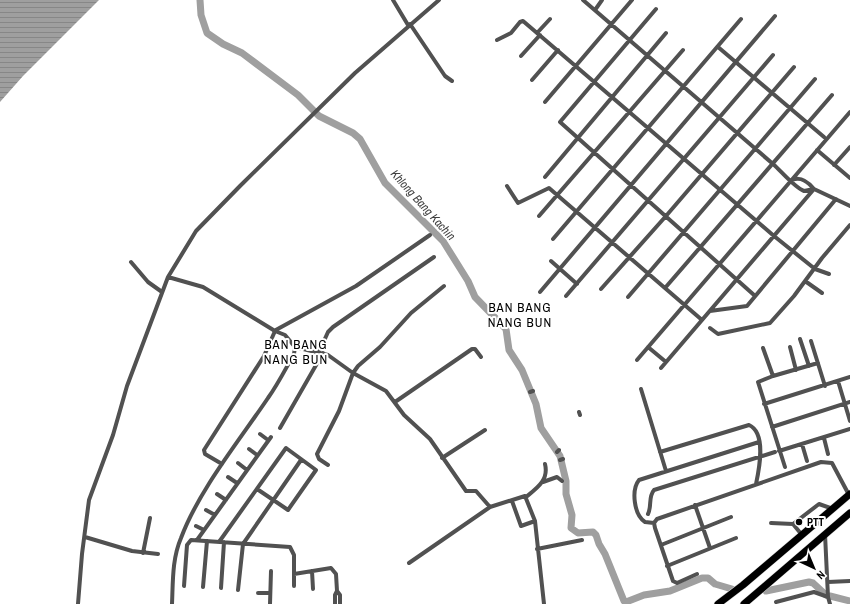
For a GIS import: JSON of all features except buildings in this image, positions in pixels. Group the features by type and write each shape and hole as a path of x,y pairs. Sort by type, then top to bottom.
{"main road":[{"path":"718,604 743,586 849,495"},
{"path":"744,604 850,513"}],"street":[{"path":"393,0 445,76 452,81"},
{"path":"583,0 720,117 791,180 794,186 799,190 804,191 814,188"},
{"path":"595,10 602,0"},
{"path":"545,102 632,0"},
{"path":"78,604 89,500 113,435 127,386 168,277 196,231 317,110 436,1"},
{"path":"656,9 560,122 754,296"},
{"path":"540,292 775,16"},
{"path":"521,56 550,19"},
{"path":"553,239 741,19"},
{"path":"497,40 511,33 520,22 523,22 685,158 774,236 815,269 830,274"},
{"path":"545,177 577,137 666,33"},
{"path":"718,47 789,109 824,137"},
{"path":"532,80 558,50"},
{"path":"539,216 683,50"},
{"path":"566,296 774,54"},
{"path":"601,289 794,67"},
{"path":"628,297 815,79"},
{"path":"665,288 739,205 832,95"},
{"path":"637,360 850,112"},
{"path":"834,165 850,146"},
{"path":"818,150 850,178"},
{"path":"791,180 796,178 805,180 814,188 850,206"},
{"path":"507,186 518,203 549,188 702,320"},
{"path":"661,368 814,188"},
{"path":"710,311 745,306 793,251 836,198"},
{"path":"710,328 718,334 770,323 850,225"},
{"path":"222,464 205,454 204,450 264,356 275,331 356,286 430,234"},
{"path":"280,428 321,352 328,332 434,257"},
{"path":"551,261 577,284"},
{"path":"131,262 148,282 162,292"},
{"path":"168,277 203,287 275,331 285,335 295,347 306,351 321,352 386,391 404,415 427,436 466,491 476,491 490,507"},
{"path":"805,281 822,293"},
{"path":"328,465 320,459 317,454 339,410 354,373 411,313 444,286"},
{"path":"800,338 808,366"},
{"path":"811,341 825,386"},
{"path":"172,604 173,569 181,538 192,515 222,464 269,397 294,354 295,347"},
{"path":"648,347 666,362"},
{"path":"790,347 796,370"},
{"path":"763,348 773,376"},
{"path":"395,402 472,350 475,350 481,357"},
{"path":"784,467 777,452 772,427 758,382 818,363"},
{"path":"764,404 850,377"},
{"path":"838,381 850,421"},
{"path":"641,389 666,471"},
{"path":"772,427 850,402"},
{"path":"660,452 749,425 754,428 762,457 756,484"},
{"path":"648,514 651,506 650,496 654,490 850,429"},
{"path":"442,458 485,430"},
{"path":"197,540 269,439 260,434"},
{"path":"824,438 828,454"},
{"path":"654,523 645,522 640,517 635,499 635,486 644,477 759,442"},
{"path":"802,444 807,461"},
{"path":"219,542 257,488 286,448 316,470 288,510 257,488"},
{"path":"249,449 258,455"},
{"path":"238,590 243,544 301,460"},
{"path":"654,523 657,519 695,505 821,462 832,463 849,495"},
{"path":"238,463 247,470"},
{"path":"408,563 490,507 526,497 541,483 546,474 545,464"},
{"path":"228,477 237,484"},
{"path":"541,483 557,477 562,481"},
{"path":"217,494 226,500"},
{"path":"526,497 535,521 544,604"},
{"path":"512,502 521,526 535,521"},
{"path":"770,524 793,524 819,504 833,509"},
{"path":"695,505 710,548"},
{"path":"206,510 215,515"},
{"path":"661,545 731,516"},
{"path":"143,553 150,518"},
{"path":"654,523 667,566 676,582 697,574"},
{"path":"793,524 802,535"},
{"path":"196,526 204,530"},
{"path":"825,534 828,597 830,604"},
{"path":"85,537 143,553 158,554"},
{"path":"667,566 736,538"},
{"path":"184,586 187,544 191,540 290,547 294,555 294,586"},
{"path":"537,549 582,540"},
{"path":"202,587 207,541"},
{"path":"221,588 224,542"},
{"path":"294,574 328,568 335,571 337,591 340,595 340,604"},
{"path":"270,604 271,570"},
{"path":"312,571 313,589"},
{"path":"828,582 850,581"},
{"path":"335,604 335,595 337,591"},
{"path":"776,602 814,592 828,597"},
{"path":"258,593 270,593"}],"shaded area":[{"path":"0,0 99,0 23,76 0,102"}],"waterway":[{"name":"Khlong Bang Kachin","path":"200,0 201,15 207,33 223,44 242,53 298,95 319,116 353,133 360,139 385,183 443,241 468,281 475,297 506,329 509,350 522,370 536,404 541,428 560,456 566,481 566,494 572,515 571,528 578,533 593,532 596,535 624,601 626,602 644,595 670,591 702,578 708,578 715,584 732,589"},
{"name":"Khlong Bang Kachin","path":"766,591 809,582 813,583 826,595"},
{"name":"Khlong Bang Kachin","path":"830,596 850,601"}],"place":[{"name":"PTT","path":"799,522"}],"district":[{"name":"BAN BANG NANG BUN","path":"520,314"},
{"name":"BAN BANG NANG BUN","path":"296,352"}]}
